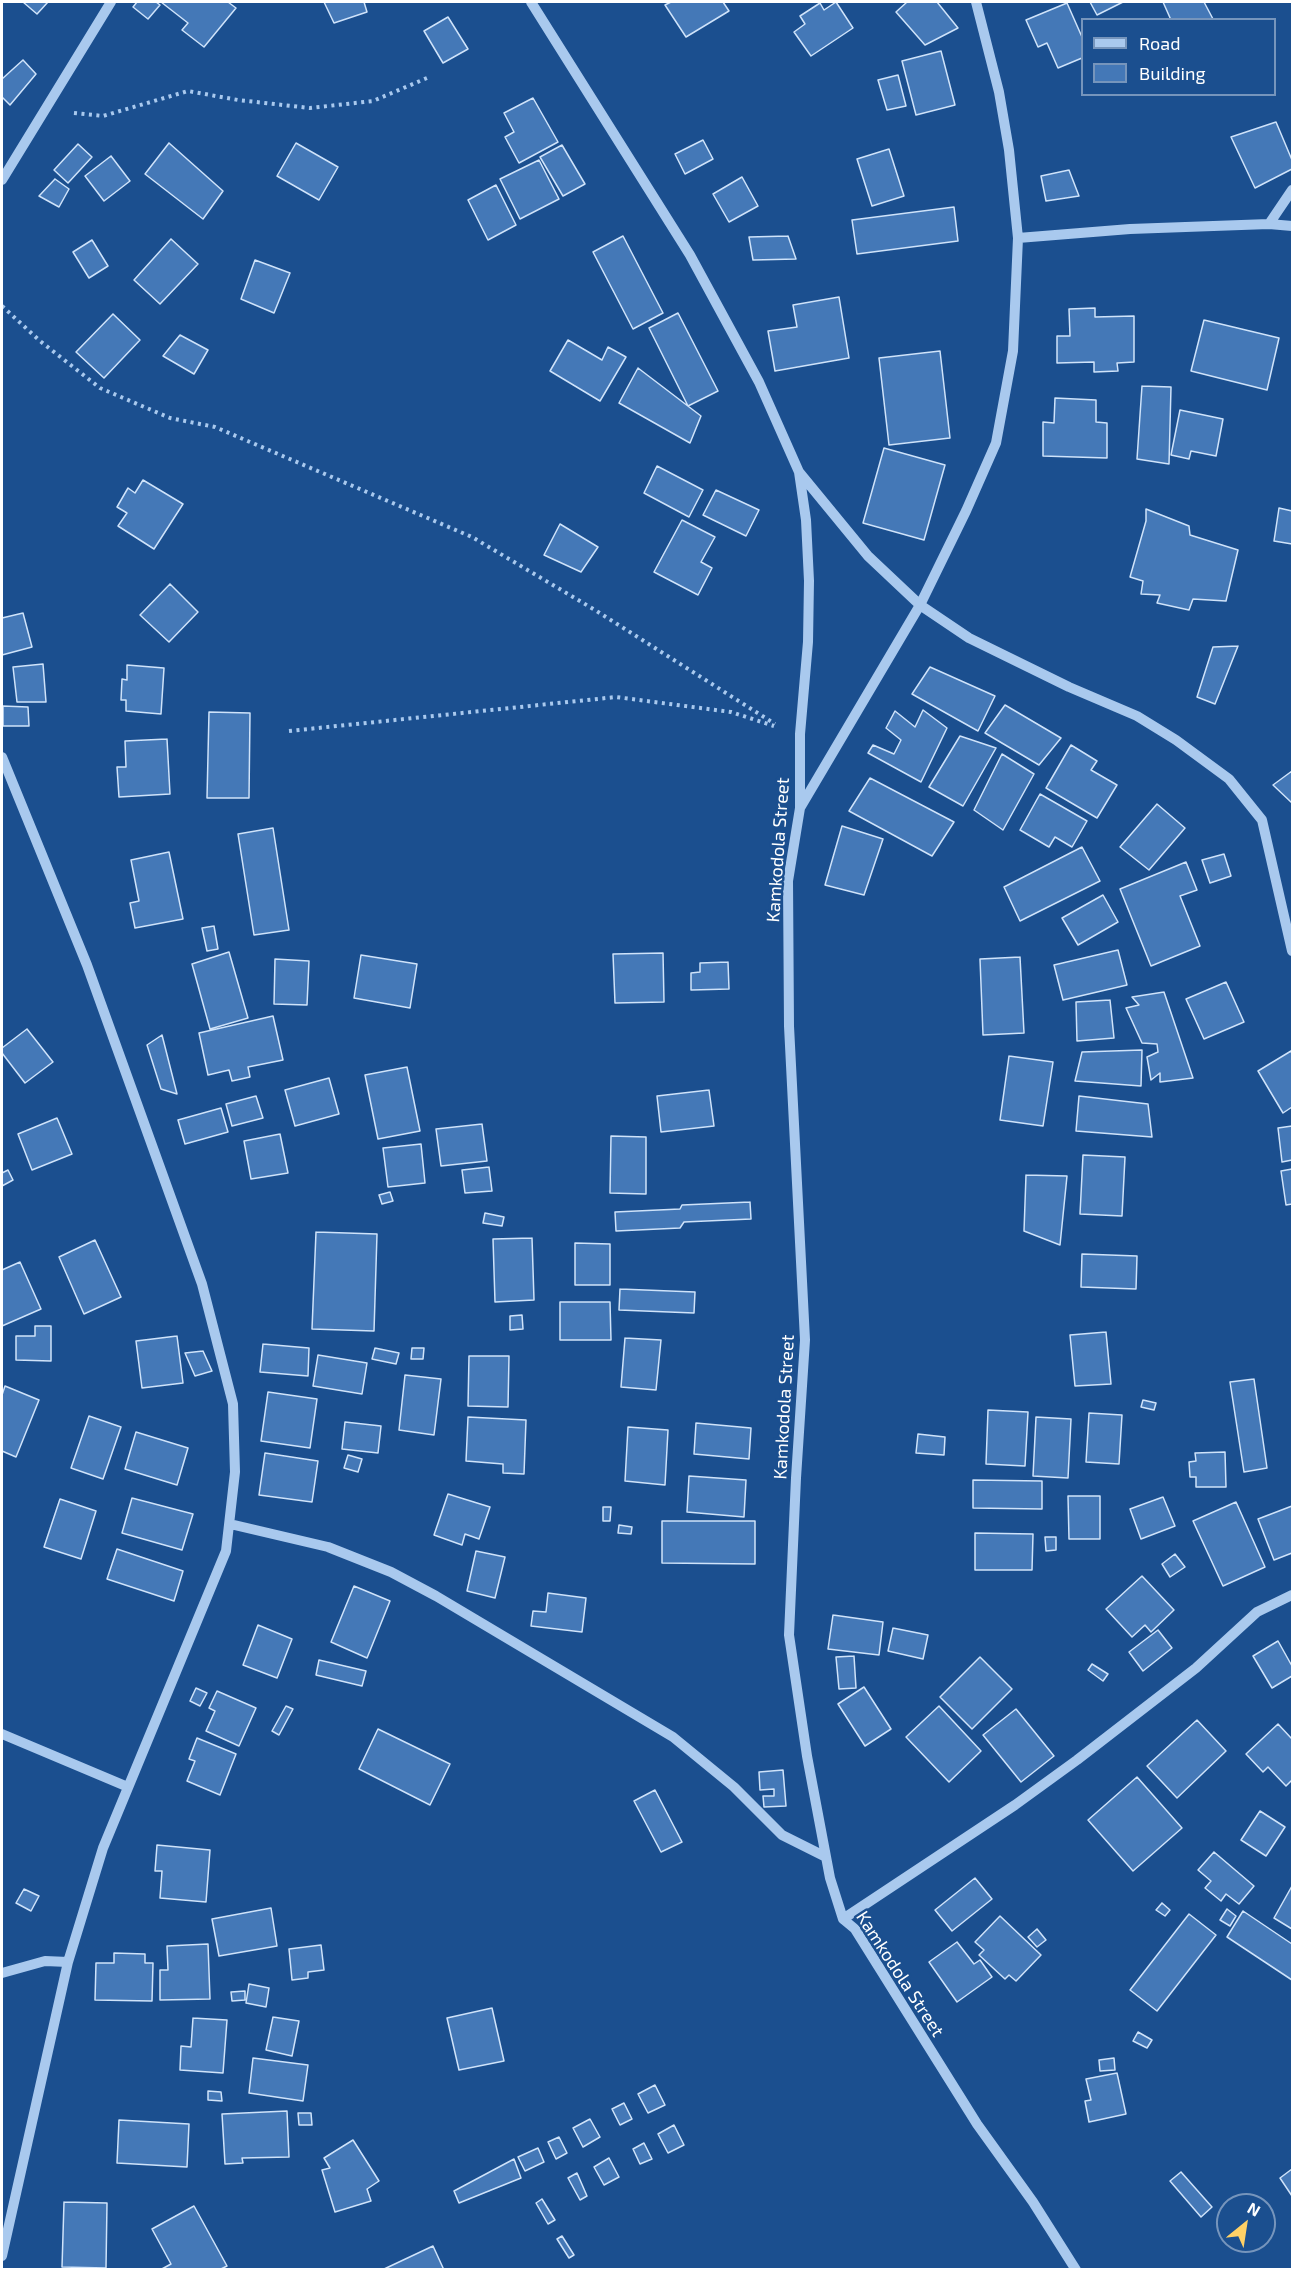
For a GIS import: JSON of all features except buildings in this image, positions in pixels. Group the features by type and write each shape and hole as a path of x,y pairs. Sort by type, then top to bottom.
{"street":[{"path":"2,180 111,2"},
{"path":"531,2 690,255 759,382 798,472 868,556 920,605 969,638 1069,687 1137,716 1176,740 1229,779 1262,820 1293,951"},
{"path":"800,808 920,605 996,443 1013,351 1018,238 1005,127 976,2"},
{"path":"1269,224 1293,190"},
{"path":"1018,238 1130,229 1269,224 1293,226"},
{"name":"Kamkodola Street","path":"798,472 806,520 809,581 808,642 800,746 800,808 788,881 789,1026 806,1340 796,1478 789,1635 826,1857 843,1919 855,1929 978,2124 1033,2202 1076,2270"},
{"path":"2,757 87,965 202,1284 232,1404 235,1472 226,1551 103,1848 68,1962 2,2256"},
{"path":"230,1524 327,1547 391,1572 436,1596 673,1737 734,1787 782,1835 826,1857"},
{"path":"843,1919 1015,1805 1196,1668 1257,1612 1293,1595"},
{"path":"2,1734 128,1787"},
{"path":"2,1973 45,1960 68,1962"}],"path":[{"path":"46,110 104,116 188,91 238,100 310,108 373,101 427,78"},
{"path":"2,306 40,341 100,388 170,418 214,427 472,537 595,610 783,729 730,712 616,697 288,731"}]}
